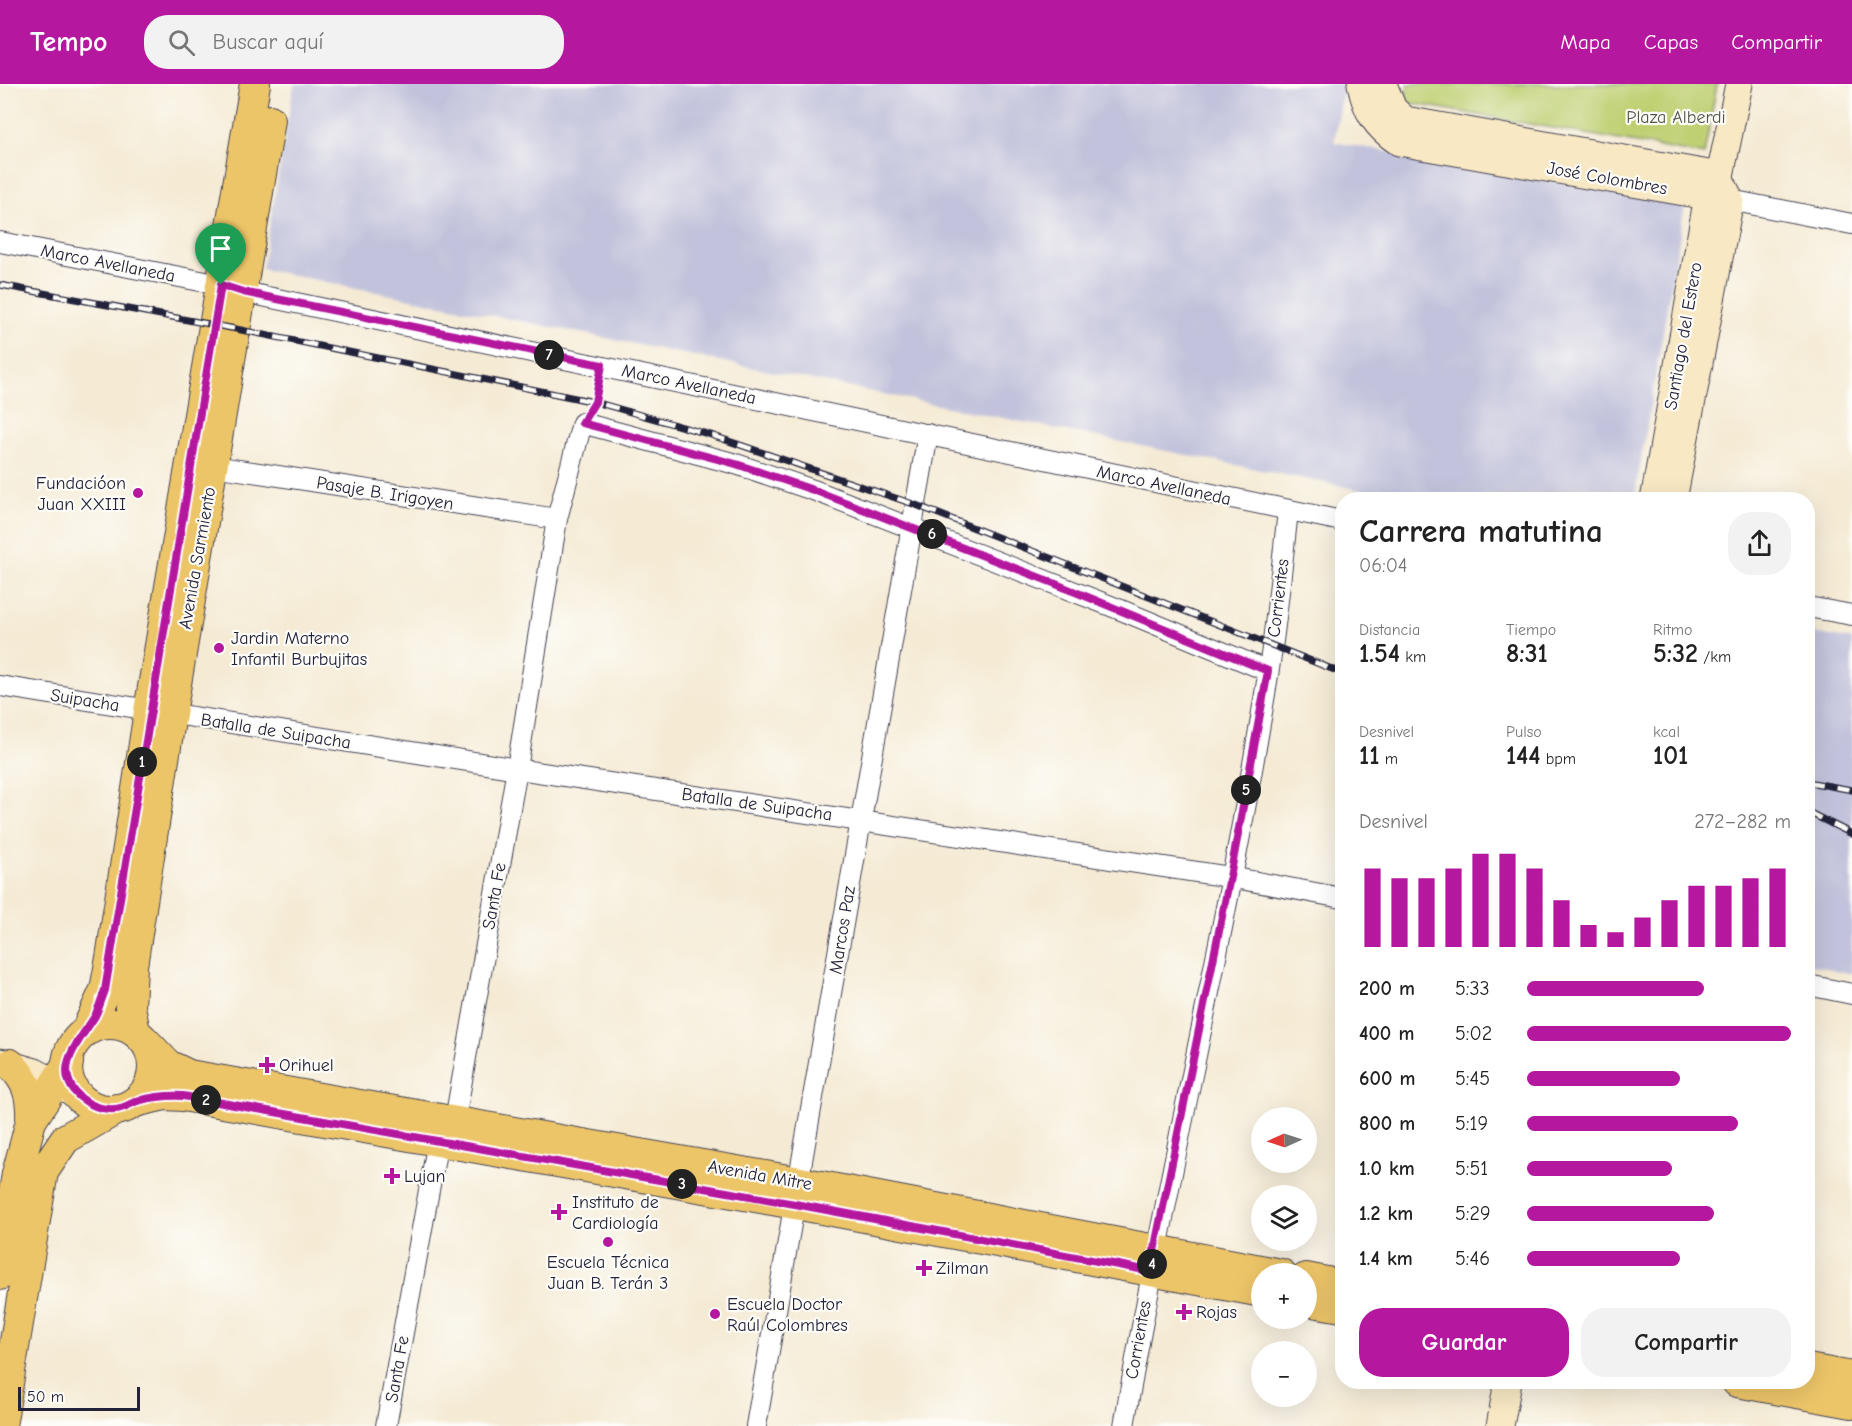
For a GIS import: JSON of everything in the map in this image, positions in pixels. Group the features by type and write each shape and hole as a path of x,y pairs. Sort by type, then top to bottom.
{"main road":[{"name":"Avenida Sarmiento","path":"140,1036 130,1006 130,983 160,712 263,95"},
{"name":"Avenida Sarmiento","path":"87,1029 105,990 160,712 213,466 232,288"},
{"path":"1,1426 43,1172 64,1139 126,1106 145,1092 151,1080 153,1066 151,1053 140,1036 111,1024 87,1029 71,1050 67,1080 31,1121"},
{"name":"Avenida Mitre","path":"140,1036 168,1065 189,1075 446,1130 798,1193 1152,1261 1251,1289"},
{"path":"0,1275 17,1174 31,1121 29,1089 23,1077 5,1063"},
{"path":"67,1080 89,1104 103,1109 126,1106"},
{"name":"Avenida Mitre","path":"126,1106 165,1095 183,1096 446,1130"},
{"name":"Avenida Mitre","path":"1152,1261 1251,1271"},
{"path":"1317,1280 1335,1284"},
{"path":"1317,1303 1335,1306"},
{"path":"1815,1370 1852,1377"},
{"path":"1775,1389 1852,1403"}],"street":[{"path":"1361,84 1364,100 1382,103"},
{"name":"Santiago del Estero","path":"1656,492 1739,84"},
{"name":"José Colombres","path":"1382,103 1405,120 1719,190 1852,224"},
{"name":"Santiago del Estero","path":"1674,492 1719,190"},
{"name":"Marco Avellaneda","path":"0,242 602,365 1288,512 1335,520"},
{"path":"582,423 736,464 912,526 1268,671"},
{"name":"Santa Fe","path":"386,1426 517,769 557,519 582,423"},
{"name":"Marcos Paz","path":"756,1426 928,434"},
{"name":"Pasaje B. Irigoyen","path":"213,466 557,519"},
{"name":"Corrientes","path":"1124,1426 1152,1261 1230,877 1268,671 1288,512"},
{"path":"1815,608 1852,615"},
{"name":"Suipacha","path":"0,686 160,712"},
{"name":"Batalla de Suipacha","path":"160,712 517,769 860,819 1230,877 1335,897"},
{"path":"1815,987 1852,994"},
{"path":"5,1063 67,1080"},
{"path":"1500,1426 1507,1389"}],"path":[{"path":"582,423 595,402 602,365"}],"shaded area":[{"path":"294,84 1344,84 1334,142 1685,205 1635,492 1370,492 262,269"},
{"path":"1815,633 1852,640 1852,974 1815,966"}],"green space":[{"name":"Plaza Alberdi","path":"1408,84 1717,84 1704,155 1405,102"}],"railway":[{"path":"0,285 236,329 595,402 711,435 916,505 1335,670"},
{"path":"1815,783 1852,790"},
{"path":"1815,816 1852,834"}],"place":[{"name":"Fundacióon Juan XXIII","path":"138,493"},
{"name":"Jardin Materno Infantil Burbujitas","path":"219,648"},
{"name":"Orihuel","path":"267,1065"},
{"name":"Lujan","path":"392,1176"},
{"name":"Instituto de Cardiología","path":"559,1212"},
{"name":"Escuela Técnica Juan B. Terán 3","path":"608,1242"},
{"name":"Zilman","path":"924,1268"},
{"name":"Rojas","path":"1184,1312"},
{"name":"Escuela Doctor Raúl Colombres","path":"715,1314"}],"route":[{"path":"221,285 243,292 602,365 595,402 582,423 736,464 816,491 912,526 1268,671 1230,877 1150,1271 795,1204 183,1096 165,1095 135,1102 126,1107 103,1109 89,1104 78,1095 68,1074 68,1063 71,1050 87,1029 105,990 149,711 221,285"}]}
